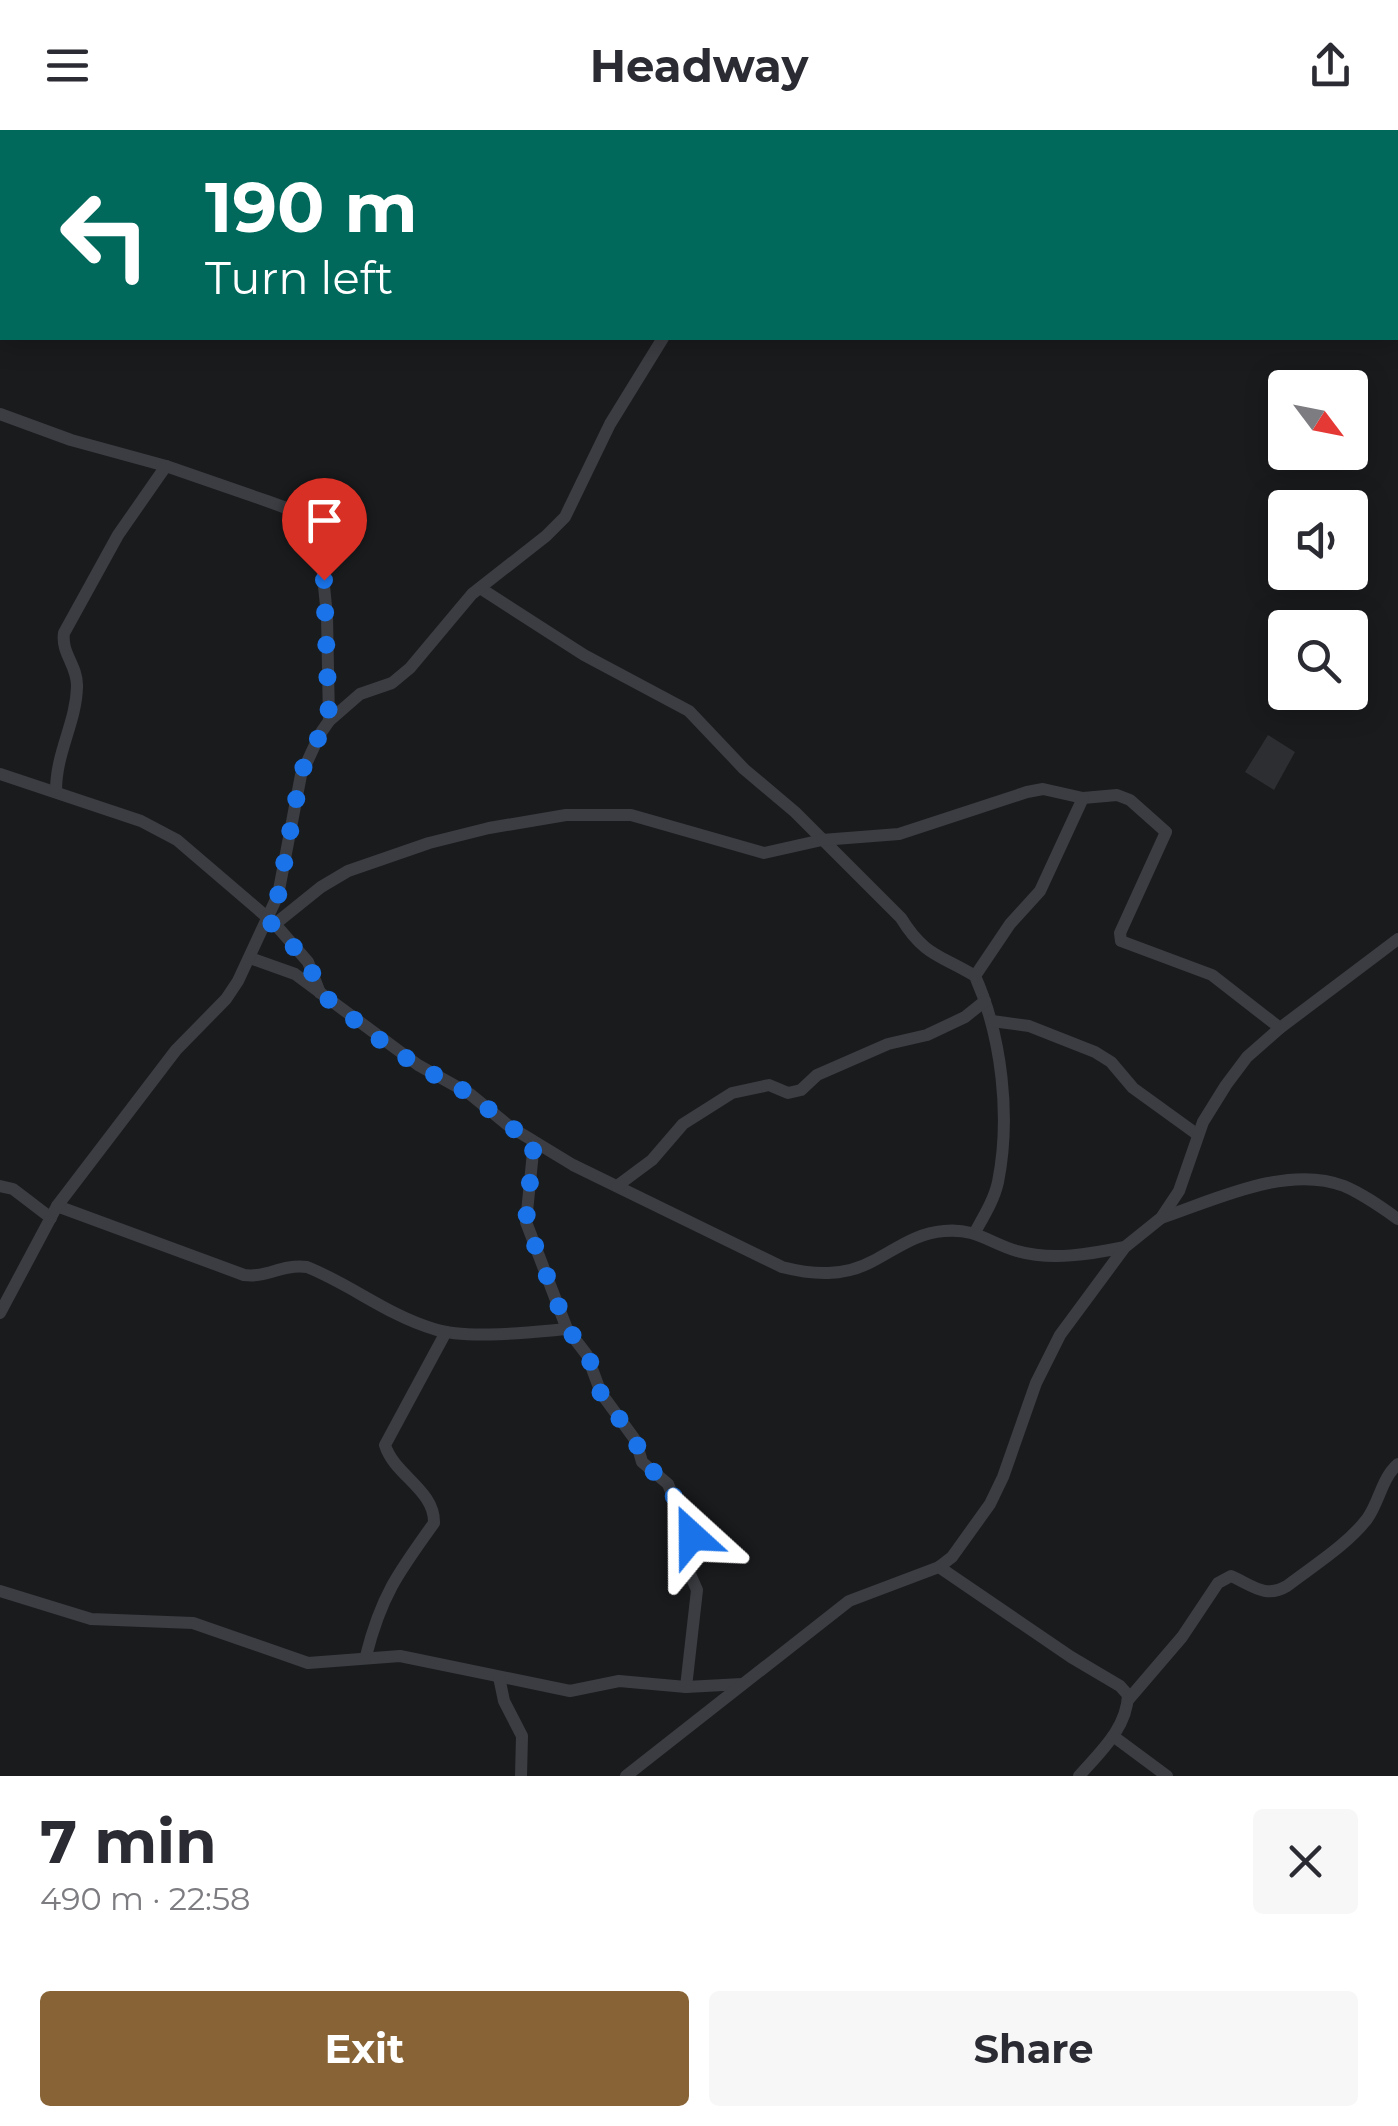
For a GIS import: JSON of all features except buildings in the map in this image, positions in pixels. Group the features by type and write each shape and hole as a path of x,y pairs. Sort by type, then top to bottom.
{"street":[{"path":"0,1313 54,1212 176,1050 226,999 271,922 301,774 329,721 360,694 392,683 410,668 459,606 565,517 610,424 662,340"},
{"path":"0,414 289,509 308,524 320,546 324,580 329,721"},
{"path":"56,790 56,764 77,691 76,670 64,650 64,633 108,552 166,466"},
{"path":"480,588 584,654 689,711 744,770 901,918 912,937 927,951 976,976 992,1021 1003,1084 998,1182 976,1232"},
{"path":"0,774 141,821 177,840 271,922 308,962 320,993"},
{"path":"271,922 321,887 379,858 488,828 566,815 631,815 764,853 822,840 899,834 1027,792 1043,790 1083,798 1117,795 1130,800 1166,832 1120,933 1121,941 1212,975 1280,1028"},
{"path":"976,976 1010,924 1040,891 1083,798"},
{"path":"626,1776 849,1601 940,1567 952,1557 990,1504 1036,1383 1060,1336 1125,1246 1161,1218 1179,1191 1210,1110 1247,1056 1398,939"},
{"path":"250,958 295,974 380,1040 470,1094 534,1142 782,1267 804,1273 850,1271 925,1234 976,1232 1018,1251 1043,1254 1083,1255 1125,1246"},
{"path":"617,1186 652,1160 683,1124 732,1094 769,1085 788,1093 801,1090 818,1075 888,1044 927,1036 965,1017 985,1001"},
{"path":"992,1021 1028,1026 1095,1052 1111,1062 1133,1088 1198,1135"},
{"path":"534,1142 526,1222 567,1328 588,1355 601,1394 636,1441 642,1462 668,1484 691,1530 686,1565 697,1590 686,1686"},
{"path":"1161,1218 1251,1189 1315,1179 1348,1188 1398,1219"},
{"path":"0,1186 54,1212 244,1275 256,1276 289,1265 307,1267 410,1319 446,1332 567,1328"},
{"path":"366,1656 386,1593 434,1523 428,1502 392,1462 385,1445 446,1332"},
{"path":"1079,1776 1114,1736 1128,1700 1182,1637 1218,1583 1232,1576 1254,1590 1273,1592 1287,1586 1364,1522 1380,1499 1388,1474 1398,1464"},
{"path":"940,1567 1070,1657 1120,1686 1128,1700"},
{"path":"0,1592 91,1618 193,1624 308,1664 400,1656 570,1690 619,1681 686,1686 744,1684"},
{"path":"499,1677 504,1701 522,1736 522,1776"},
{"path":"1114,1736 1168,1776"}],"route":[{"path":"324,580 329,721 301,774 278,896 268,920 308,962 320,993 380,1040 470,1094 534,1142 526,1222 567,1328 588,1355 601,1394 636,1441 642,1462 668,1484 692,1536"}]}
